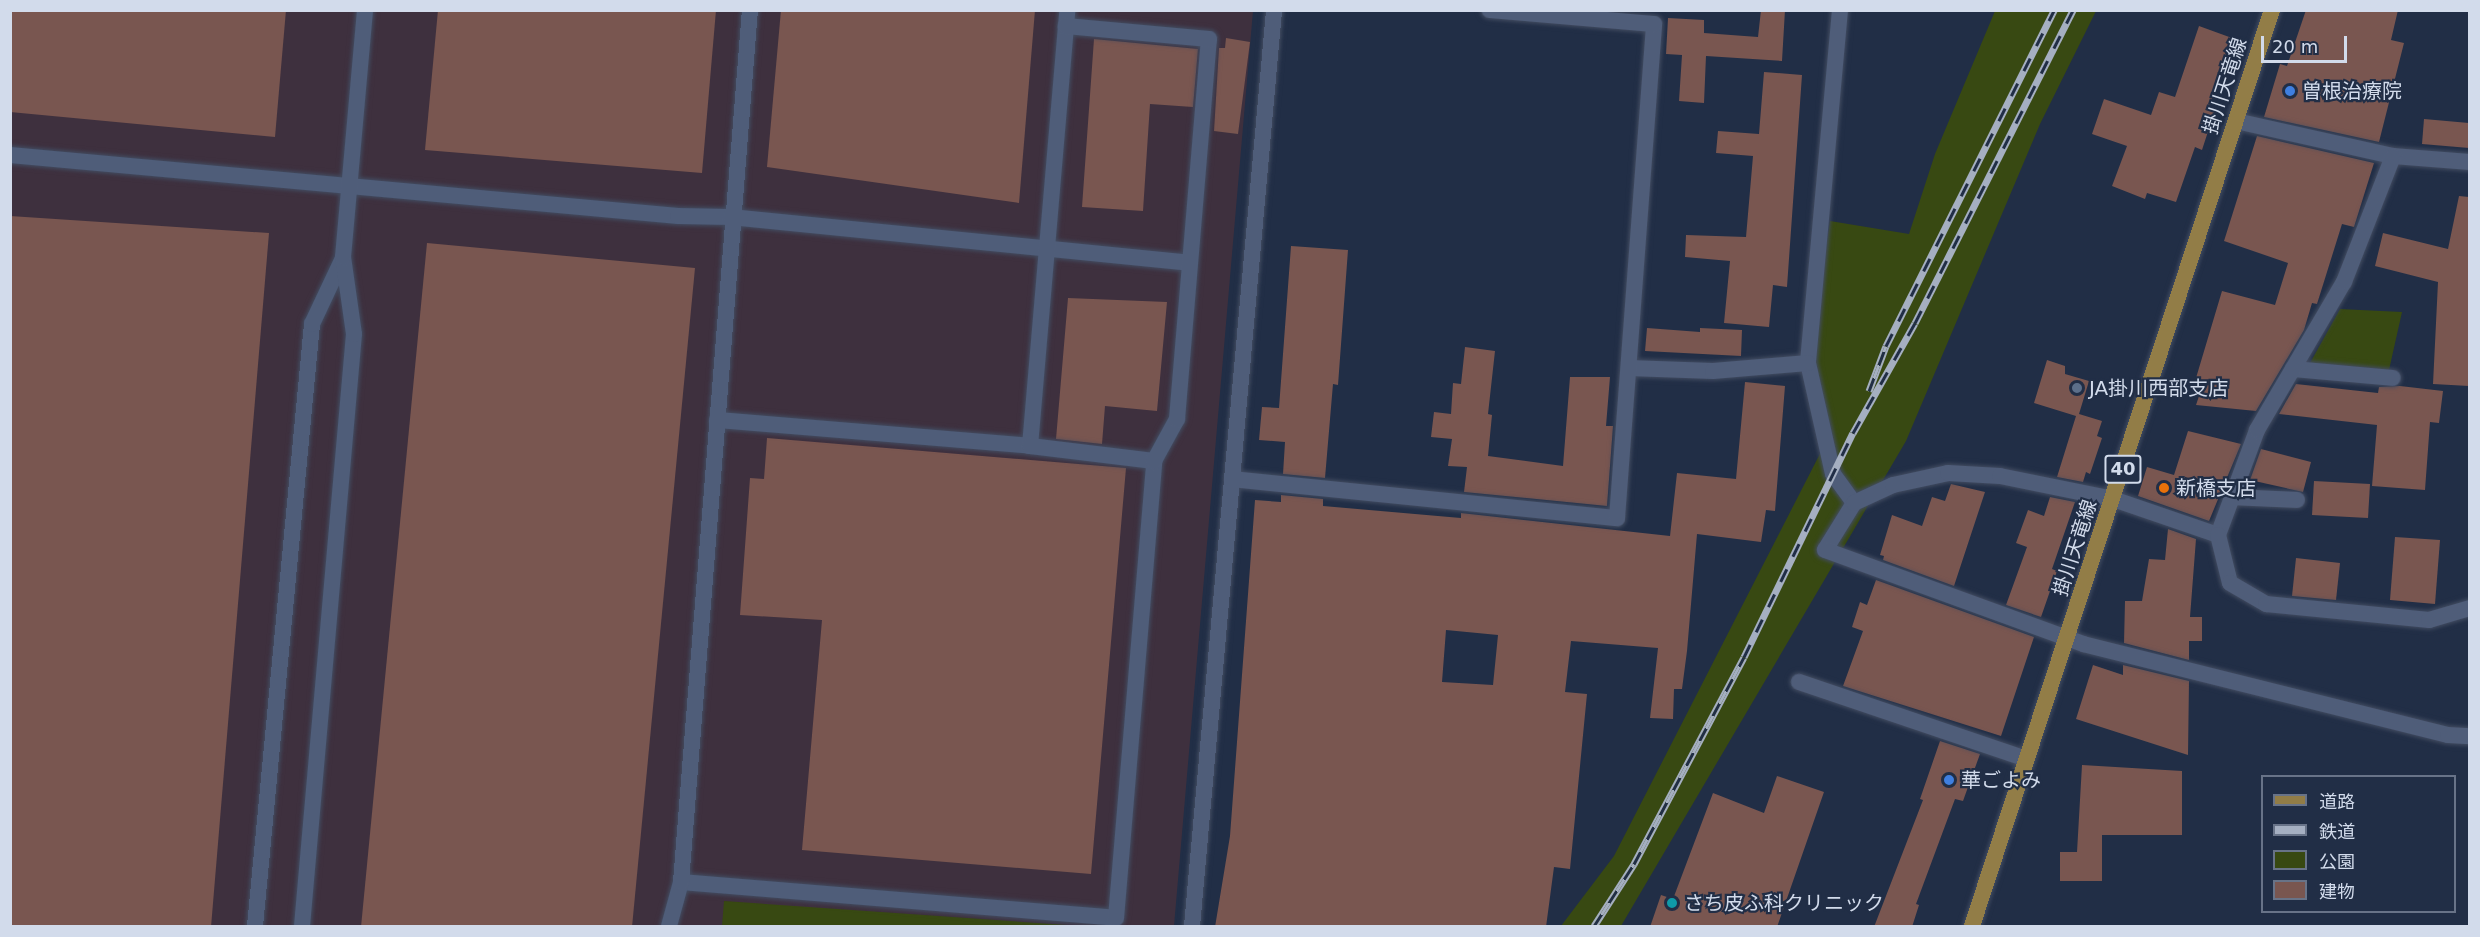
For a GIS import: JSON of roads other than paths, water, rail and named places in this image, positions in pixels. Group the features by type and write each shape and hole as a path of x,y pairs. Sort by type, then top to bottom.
{"main road":[{"name":"掛川天竜線","path":"1972,927 2272,10"}],"street":[{"path":"302,927 354,334 343,257 365,10"},
{"path":"669,927 681,882 731,217 750,10"},
{"path":"1192,927 1274,10"},
{"path":"1232,479 1617,518 1654,24 1490,10"},
{"path":"1840,10 1808,363 1833,474 1854,503"},
{"path":"681,882 1116,918 1154,461 1177,419 1209,39 1066,18 1030,446"},
{"path":"2236,121 2393,156 2469,162"},
{"path":"10,155 349,188 678,216 731,217 1189,262"},
{"path":"2393,156 2344,282 2257,430 2218,535 2230,583 2266,604 2429,620 2469,608"},
{"path":"255,927 312,324 343,257"},
{"path":"1629,368 1713,370 1808,363"},
{"path":"2293,369 2393,378"},
{"path":"717,420 1030,446 1154,461"},
{"path":"2218,535 2113,499 2000,476 1948,473 1893,485 1854,503 1825,550 2067,637 2448,735 2469,736"},
{"path":"2232,496 2297,500"},
{"path":"1799,682 2026,759"}],"railway":[{"path":"1869,391 1886,346 2054,10"},
{"path":"1594,926 1634,864 1744,657 1853,433 1915,323 2073,10"}],"place":[{"name":"曽根治療院","path":"2290,91"},
{"name":"JA掛川西部支店","path":"2077,388"},
{"name":"新橋支店","path":"2164,488"},
{"name":"華ごよみ","path":"1949,780"},
{"name":"さち皮ふ科クリニック","path":"1672,903"}]}
